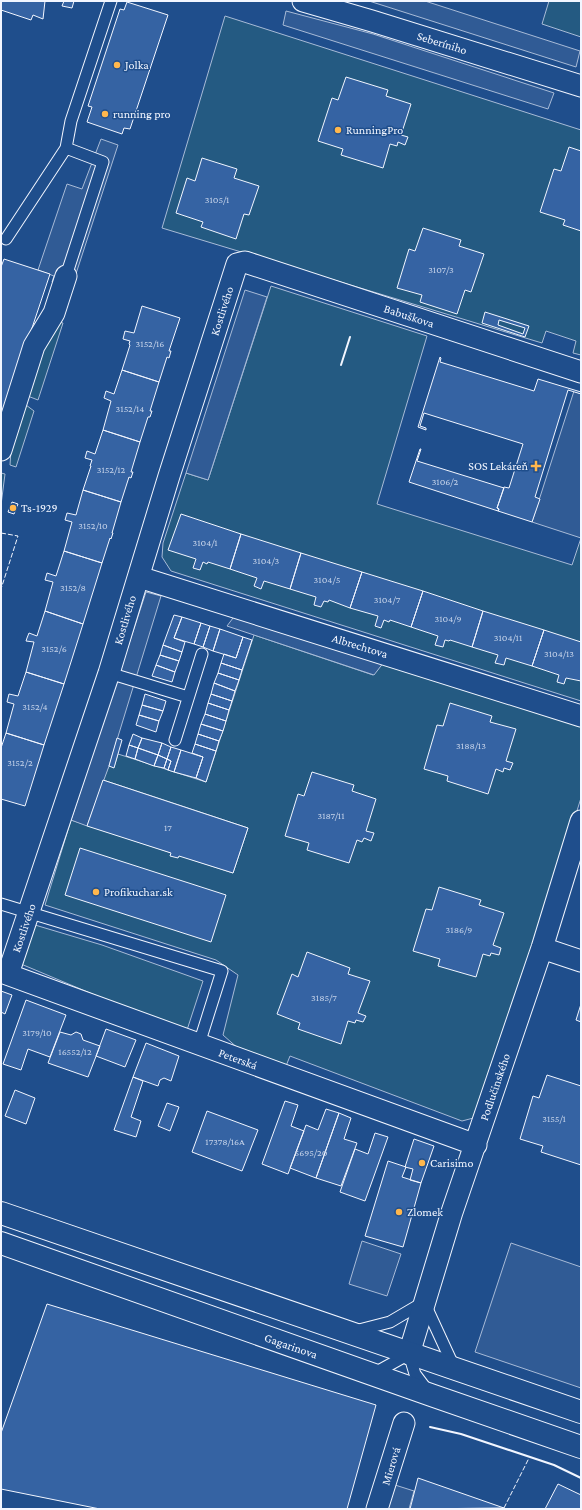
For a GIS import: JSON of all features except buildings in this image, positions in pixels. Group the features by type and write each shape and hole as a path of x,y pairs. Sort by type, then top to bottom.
{"main road":[{"path":"1,1214 581,1412"},
{"name":"Gagarinova","path":"1,1243 581,1447"}],"street":[{"name":"Seberíniho","path":"303,1 581,86"},
{"name":"Babuškova","path":"237,264 245,262 581,372"},
{"name":"Kostlivého","path":"4,973 29,913 109,673 169,476 237,264"},
{"path":"1,450 34,346 54,313 66,276"},
{"name":"Albrechtova","path":"139,577 581,716"},
{"name":"Podlučinského","path":"409,1354 452,1212 542,948 581,821"},
{"path":"542,948 581,961"},
{"name":"Peterská","path":"4,973 476,1145"},
{"name":"Mierová","path":"378,1509 404,1423"}],"lane":[{"path":"6,239 66,148 71,121 111,1"},
{"path":"66,148 103,162 66,276"},
{"path":"175,740 202,654"},
{"path":"109,673 188,697"},
{"path":"1,904 222,971 199,1044"},
{"path":"349,1333 390,1322 424,1302 455,1369"},
{"path":"373,1375 409,1354 415,1374 431,1395"}],"shaded area":[{"path":"369,1 425,1 580,51 576,67"},
{"path":"549,1 581,1 581,37 542,24"},
{"path":"286,11 373,34 554,93 548,109 283,25"},
{"path":"225,16 581,130 581,355 573,353 576,341 546,331 542,343 162,228"},
{"path":"101,139 118,145 71,289 52,282 54,276 38,270 67,184 82,189"},
{"path":"271,286 427,336 377,504 572,565 581,538 581,701 171,571 162,557 163,543 186,473 208,480"},
{"path":"245,290 267,297 208,480 186,473"},
{"path":"59,322 63,323 38,400 25,395 37,357"},
{"path":"574,391 581,394 581,538 532,522"},
{"path":"22,402 34,411 16,467 10,465 12,434"},
{"path":"1,473 5,474 1,505"},
{"path":"146,592 161,596 109,766 87,826 71,820"},
{"path":"236,614 384,662 374,675 227,626"},
{"path":"254,635 373,675 384,662 581,724 581,798 481,1116 462,1121 290,1056 284,1071 249,1058 223,1035 238,975 216,960 45,905 71,820 233,873 248,828 103,780 109,766 114,767 118,754 206,782"},
{"path":"35,925 102,945 203,981 187,1030 109,1001 21,964"},
{"path":"362,1241 401,1254 387,1296 349,1284"},
{"path":"511,1243 581,1267 581,1388 475,1352"},
{"path":"395,1485 414,1491 409,1509 388,1509"}],"fence":[{"path":"1,533 18,536 1,589"},
{"path":"504,1508 529,1458"}],"wall":[{"path":"341,365 350,337"},
{"path":"430,1427 461,1434 554,1465 581,1478"}],"place":[{"name":"Jolka","path":"117,65"},
{"name":"running pro","path":"105,114"},
{"name":"RunningPro","path":"338,130"},
{"name":"SOS Lekáreň","path":"536,466"},
{"name":"Ts-1929","path":"13,508"},
{"name":"Profikuchar.sk","path":"96,892"},
{"name":"Carisimo","path":"422,1163"},
{"name":"Zlomek","path":"399,1212"}]}
